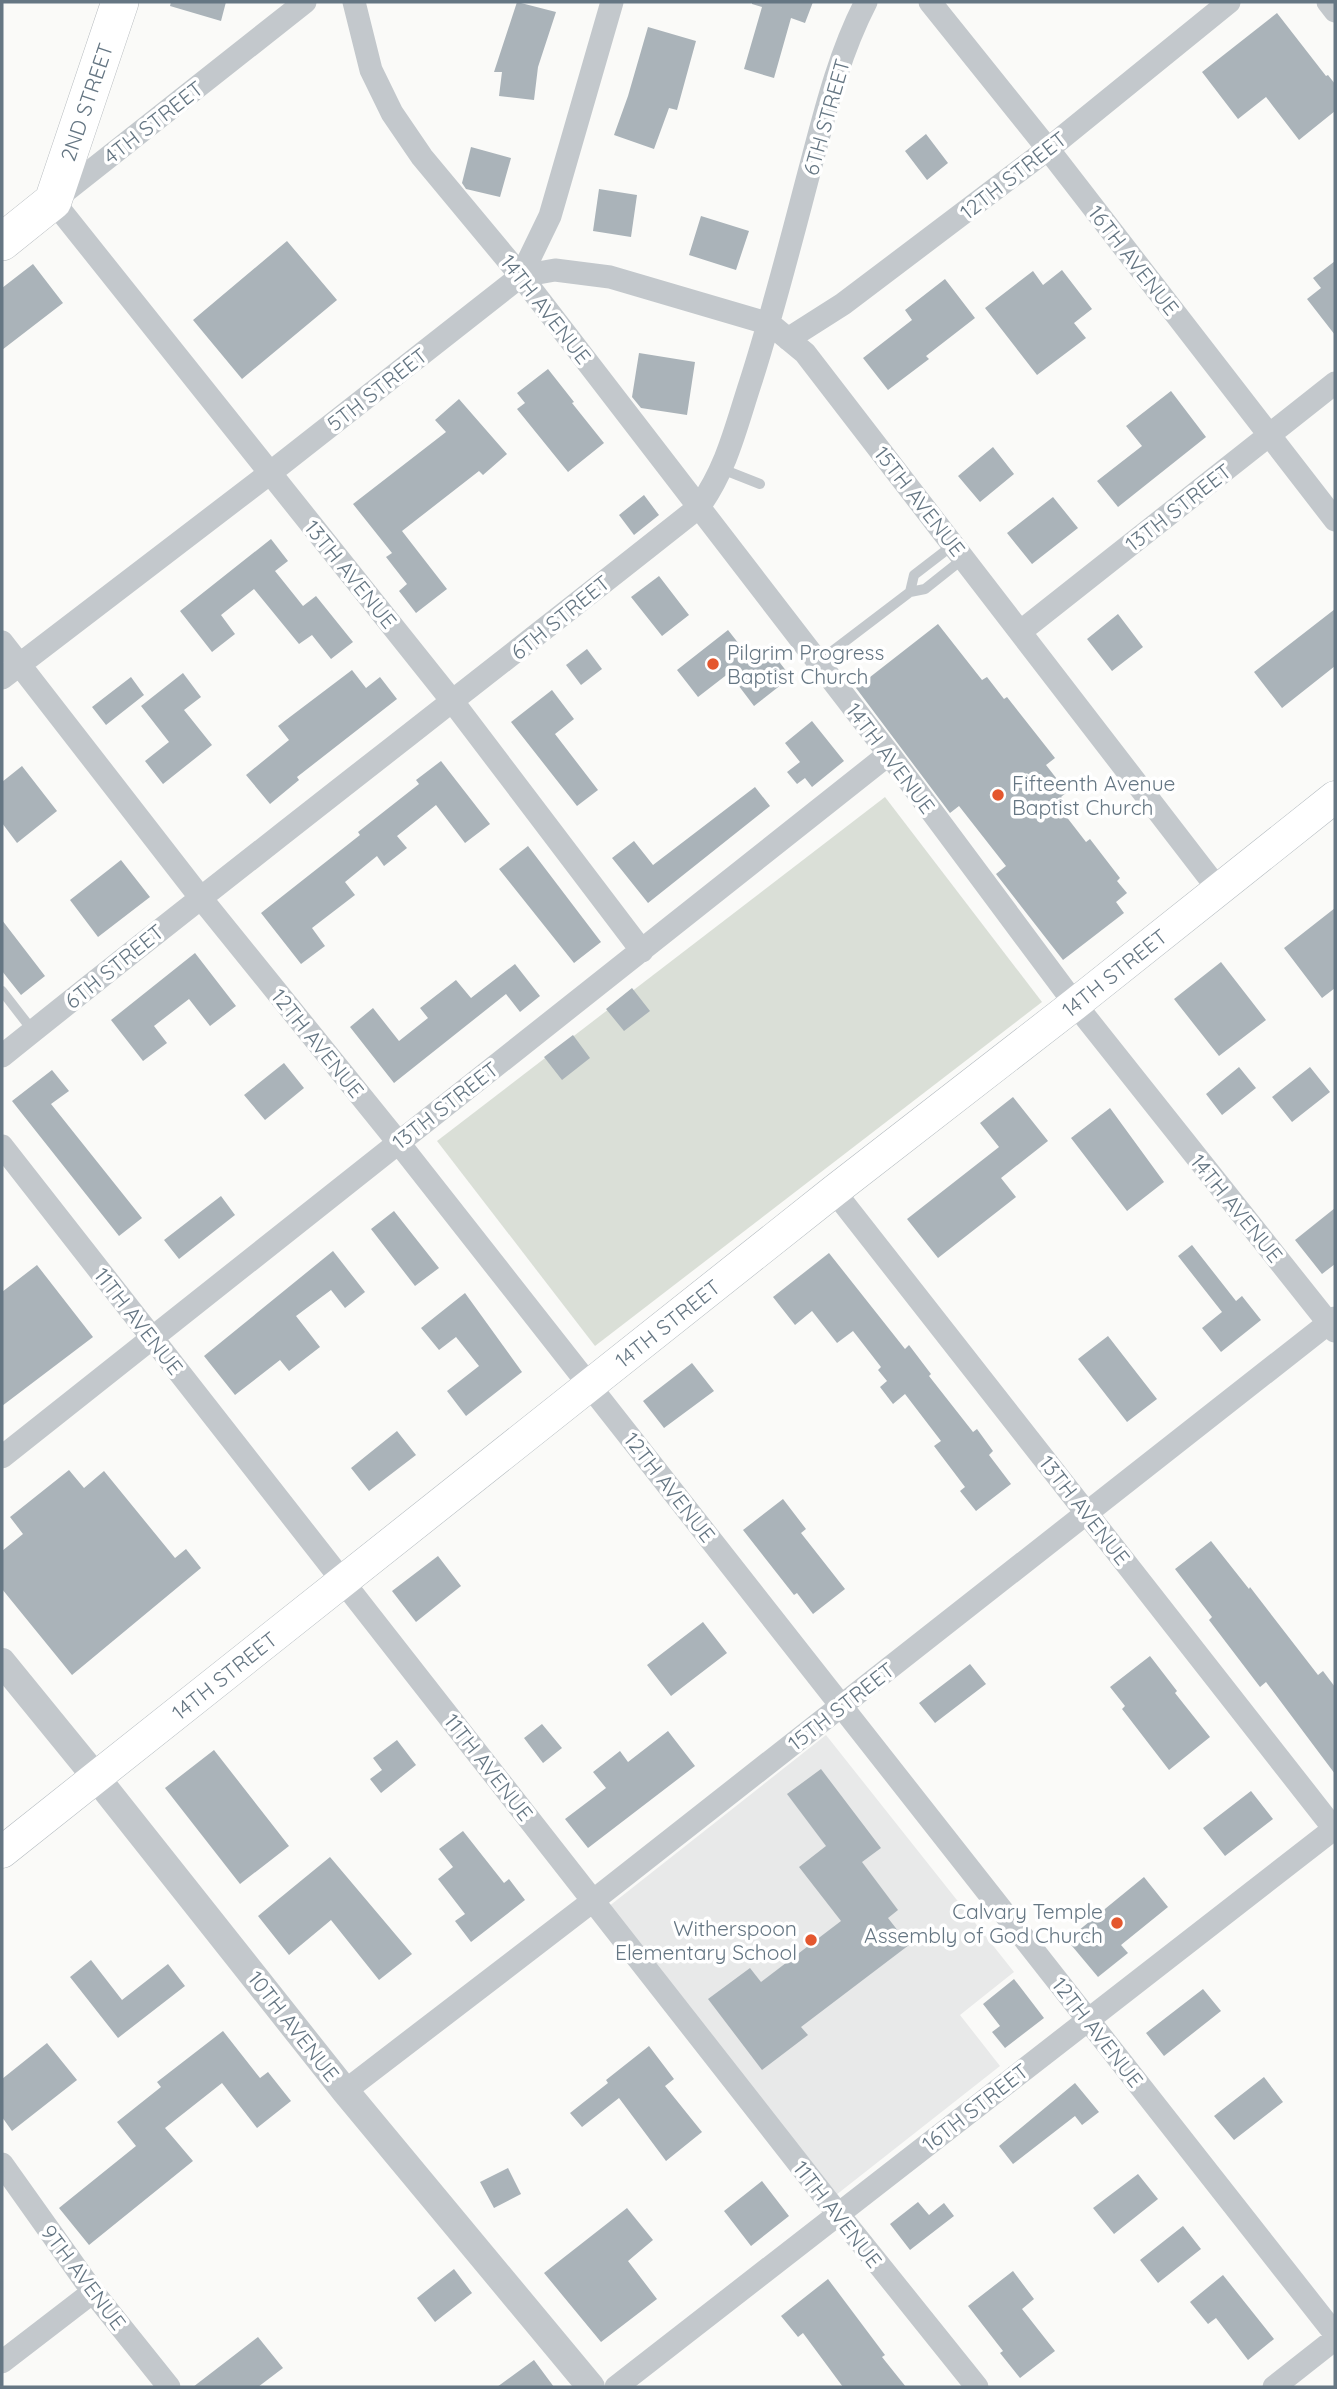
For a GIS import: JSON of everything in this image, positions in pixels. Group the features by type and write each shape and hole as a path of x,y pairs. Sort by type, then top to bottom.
{"main road":[{"name":"2ND STREET","path":"53,201 120,2"},
{"name":"4TH STREET","path":"2,242 53,201"},
{"name":"14TH STREET","path":"2,1852 1335,797"}],"street":[{"name":"4TH STREET","path":"53,201 304,2"},
{"name":"14TH AVENUE","path":"354,2 371,70 392,113 422,157 521,276 889,754 1075,1004 1333,1324"},
{"name":"5TH STREET","path":"10,671 270,473 521,276 550,216 611,2"},
{"name":"6TH STREET","path":"2,1056 699,507 722,469 770,324 842,58 866,2"},
{"name":"16TH AVENUE","path":"930,2 1048,149 1335,520"},
{"name":"12TH STREET","path":"788,339 843,304 1048,149 1230,2"},
{"path":"1328,2 1335,11"},
{"name":"13TH AVENUE","path":"53,201 453,702 642,951"},
{"name":"15TH AVENUE","path":"521,276 555,270 600,275 770,324 805,353 1218,889"},
{"name":"13TH STREET","path":"1020,632 1335,383"},
{"name":"12TH AVENUE","path":"2,642 10,671 201,897 398,1142 1335,2337"},
{"name":"13TH STREET","path":"2,1457 889,754"},
{"name":"11TH AVENUE","path":"2,1146 976,2387"},
{"name":"13TH AVENUE","path":"834,1191 1335,1829"},
{"name":"15TH STREET","path":"345,2091 1333,1324"},
{"name":"10TH AVENUE","path":"2,1662 96,1776 345,2091 591,2387"},
{"name":"16TH STREET","path":"616,2387 1335,1829"},
{"name":"9TH AVENUE","path":"2,2164 93,2292 169,2387"},
{"path":"2,2362 93,2292"},
{"path":"1274,2387 1335,2337"}],"lane":[{"path":"722,469 760,484"},
{"path":"910,592 914,575 959,551"},
{"path":"818,662 910,592 925,589 959,551"},
{"path":"2,990 33,1031"}],"shaded area":[{"path":"885,797 1042,1002 595,1346 437,1141"},
{"name":"Witherspoon Elementary School","path":"826,1735 1014,1972 960,2015 1000,2066 836,2195 608,1907"}],"building":[{"path":"171,2 226,2 221,21 170,6"},
{"path":"517,2 556,12 538,67 534,100 499,96 502,72 494,72"},
{"path":"752,2 813,2 805,23 791,18 774,78 744,69 762,7"},
{"path":"1277,13 1335,84 1335,111 1299,140 1266,97 1238,119 1202,72"},
{"path":"648,27 696,41 677,110 669,108 654,149 614,135"},
{"path":"926,134 948,163 927,180 905,151"},
{"path":"471,147 511,158 500,197 466,189 462,183"},
{"path":"599,189 637,195 631,237 593,231"},
{"path":"701,216 749,231 736,270 689,255"},
{"path":"287,241 337,300 242,379 193,320"},
{"path":"1335,261 1335,335 1307,299 1321,288 1313,278"},
{"path":"33,264 63,303 2,350 2,288"},
{"path":"1062,270 1092,309 1074,323 1086,338 1037,375 985,308 1033,271 1043,285"},
{"path":"945,279 975,318 926,356 929,359 888,390 863,358 912,320 905,310"},
{"path":"639,353 695,362 687,415 641,408 632,397"},
{"path":"548,369 604,443 568,472 517,409 525,403 517,393"},
{"path":"1171,391 1206,437 1118,507 1097,481 1142,446 1126,426"},
{"path":"459,399 507,454 483,475 479,471 402,531 447,589 416,613 399,591 407,584 386,557 392,553 353,504 446,432 435,420"},
{"path":"993,447 1014,474 980,502 958,476"},
{"path":"644,495 659,515 634,535 619,515"},
{"path":"1053,497 1078,528 1032,564 1007,533"},
{"path":"271,539 288,561 275,571 303,606 316,596 353,642 331,659 312,635 299,644 254,589 221,615 235,634 212,652 180,611"},
{"path":"659,576 689,615 662,636 631,597"},
{"path":"1335,609 1335,666 1282,708 1254,672"},
{"path":"1118,614 1143,647 1112,671 1087,639"},
{"name":"Fifteenth Avenue Baptist Church","path":"938,624 982,680 987,677 1004,699 1007,697 1055,758 1046,765 1067,792 1061,797 1068,806 1062,811 1086,842 1090,839 1120,878 1117,881 1127,893 1116,902 1124,913 1063,960 996,874 1006,866 959,806 950,813 856,688"},
{"path":"728,630 757,667 773,654 791,677 754,706 729,673 698,697 677,670"},
{"path":"587,649 602,669 581,685 566,665"},
{"path":"352,670 366,688 380,677 397,699 297,777 299,780 270,804 246,775 289,740 278,726"},
{"path":"183,673 201,697 184,710 212,745 163,784 145,761 169,742 141,706"},
{"path":"131,677 144,695 106,725 92,707"},
{"path":"552,690 574,719 555,734 598,790 577,806 511,722"},
{"path":"812,721 844,761 812,787 805,778 797,784 787,772 800,762 785,743"},
{"path":"441,761 490,824 465,843 436,805 397,836 407,848 384,866 377,856 345,882 355,895 312,928 325,946 301,964 261,913 360,835 358,832 419,784 416,780"},
{"path":"22,766 57,811 17,843 2,823 2,782"},
{"path":"755,787 770,806 648,903 612,858 634,841 653,865"},
{"path":"528,846 601,942 574,963 499,869"},
{"path":"121,860 150,897 98,937 70,900"},
{"path":"1335,908 1335,988 1322,998 1284,948"},
{"path":"2,920 45,976 21,995 2,971"},
{"path":"195,953 236,1006 210,1026 189,999 154,1026 167,1043 143,1061 111,1020"},
{"path":"1221,962 1266,1020 1219,1056 1174,999"},
{"path":"515,964 540,996 520,1012 506,994 394,1083 350,1027 373,1008 399,1041 428,1018 420,1008 456,980 471,998"},
{"path":"632,988 650,1011 624,1031 606,1009"},
{"path":"573,1035 590,1058 562,1080 544,1057"},
{"path":"284,1063 304,1088 265,1120 244,1095"},
{"path":"1239,1067 1256,1088 1222,1115 1206,1094"},
{"path":"1310,1067 1330,1092 1292,1122 1272,1097"},
{"path":"52,1070 69,1091 51,1104 142,1218 119,1236 12,1101"},
{"path":"1013,1097 1048,1141 1001,1178 1016,1197 938,1258 907,1219 999,1147 980,1123"},
{"path":"1110,1108 1164,1182 1127,1211 1071,1138"},
{"path":"221,1196 235,1215 179,1259 164,1240"},
{"path":"1335,1208 1335,1264 1322,1274 1295,1240"},
{"path":"394,1211 439,1268 415,1286 371,1229"},
{"path":"1192,1245 1236,1301 1242,1296 1261,1320 1221,1352 1202,1328 1222,1312 1178,1256"},
{"path":"333,1251 365,1292 345,1308 331,1290 296,1316 320,1347 289,1371 280,1360 235,1395 204,1356"},
{"path":"829,1253 905,1349 909,1345 931,1374 929,1376 973,1432 977,1429 993,1451 989,1455 1011,1484 976,1511 960,1491 965,1487 934,1446 941,1441 905,1394 893,1404 880,1387 887,1381 878,1370 881,1367 853,1331 837,1343 812,1311 795,1325 773,1297"},
{"path":"37,1265 93,1337 2,1406 2,1292"},
{"path":"465,1293 522,1372 466,1416 447,1391 479,1366 456,1337 439,1350 421,1328"},
{"path":"1108,1336 1157,1399 1127,1422 1078,1359"},
{"path":"692,1363 714,1391 664,1428 643,1401"},
{"path":"397,1431 416,1455 369,1491 351,1468"},
{"path":"69,1470 84,1488 104,1471 175,1558 186,1549 201,1568 72,1675 2,1589 2,1551 23,1534 10,1517"},
{"path":"783,1499 806,1529 801,1533 845,1589 813,1614 797,1593 794,1595 743,1530"},
{"path":"1211,1541 1318,1675 1323,1671 1335,1687 1335,1774 1266,1682 1260,1687 1209,1620 1212,1617 1175,1569"},
{"path":"438,1556 461,1586 416,1622 392,1591"},
{"path":"703,1622 727,1653 671,1696 647,1665"},
{"path":"1150,1656 1210,1737 1169,1770 1122,1709 1125,1706 1110,1687"},
{"path":"970,1664 986,1684 935,1723 919,1703"},
{"path":"542,1724 562,1748 543,1763 524,1738"},
{"path":"668,1731 695,1766 588,1848 565,1819 606,1788 593,1772 620,1751 628,1762"},
{"path":"397,1740 416,1765 381,1793 370,1779 382,1770 373,1758"},
{"path":"214,1750 289,1846 240,1884 165,1788"},
{"path":"821,1769 881,1848 862,1862 898,1910 888,1918 909,1945 801,2027 808,2035 762,2070 708,1999 750,1968 761,1982 841,1921 799,1867 826,1846 787,1794"},
{"path":"1251,1791 1273,1819 1225,1856 1203,1828"},
{"path":"463,1831 504,1883 509,1879 525,1900 471,1942 455,1921 465,1914 438,1879 453,1867 439,1849"},
{"path":"330,1857 412,1954 379,1980 331,1920 289,1955 258,1916"},
{"name":"Calvary Temple Assembly of God Church","path":"1144,1877 1168,1907 1121,1945 1128,1953 1098,1977 1067,1940"},
{"path":"91,1960 122,2000 168,1964 185,1986 118,2038 70,1977"},
{"path":"1014,1979 1044,2018 1005,2048 992,2032 1000,2026 983,2004"},
{"path":"1203,1989 1221,2011 1164,2056 1146,2033"},
{"path":"223,2031 260,2078 268,2072 291,2101 257,2128 222,2083 165,2128 193,2161 89,2245 59,2208 136,2146 117,2122 161,2087 157,2082"},
{"path":"47,2043 77,2080 12,2131 2,2117 2,2079"},
{"path":"649,2046 674,2079 665,2086 702,2132 666,2161 619,2098 582,2127 570,2113"},
{"path":"1264,2077 1283,2102 1234,2140 1214,2116"},
{"path":"1075,2083 1099,2112 1082,2125 1075,2116 1013,2164 999,2146"},
{"path":"508,2168 521,2194 494,2208 480,2182"},
{"path":"1138,2174 1158,2199 1114,2234 1093,2208"},
{"path":"762,2181 789,2216 751,2246 724,2211"},
{"path":"918,2202 929,2215 944,2203 954,2216 910,2250 890,2224"},
{"path":"627,2208 653,2240 628,2261 657,2299 601,2342 544,2273"},
{"path":"1183,2226 1201,2249 1158,2283 1140,2260"},
{"path":"454,2269 472,2293 435,2322 417,2298"},
{"path":"1013,2271 1034,2299 1022,2309 1055,2351 1020,2378 968,2306"},
{"path":"1223,2275 1274,2339 1248,2360 1216,2318 1208,2324 1190,2302"},
{"path":"828,2279 906,2387 843,2387 803,2333 798,2337 781,2316"},
{"path":"258,2337 283,2368 258,2387 193,2387"},
{"path":"534,2360 554,2387 497,2387"}],"place":[{"name":"Pilgrim Progress Baptist Church","path":"713,664"},
{"name":"Fifteenth Avenue Baptist Church","path":"998,795"},
{"name":"Calvary Temple Assembly of God Church","path":"1117,1923"},
{"name":"Witherspoon Elementary School","path":"811,1940"}]}
